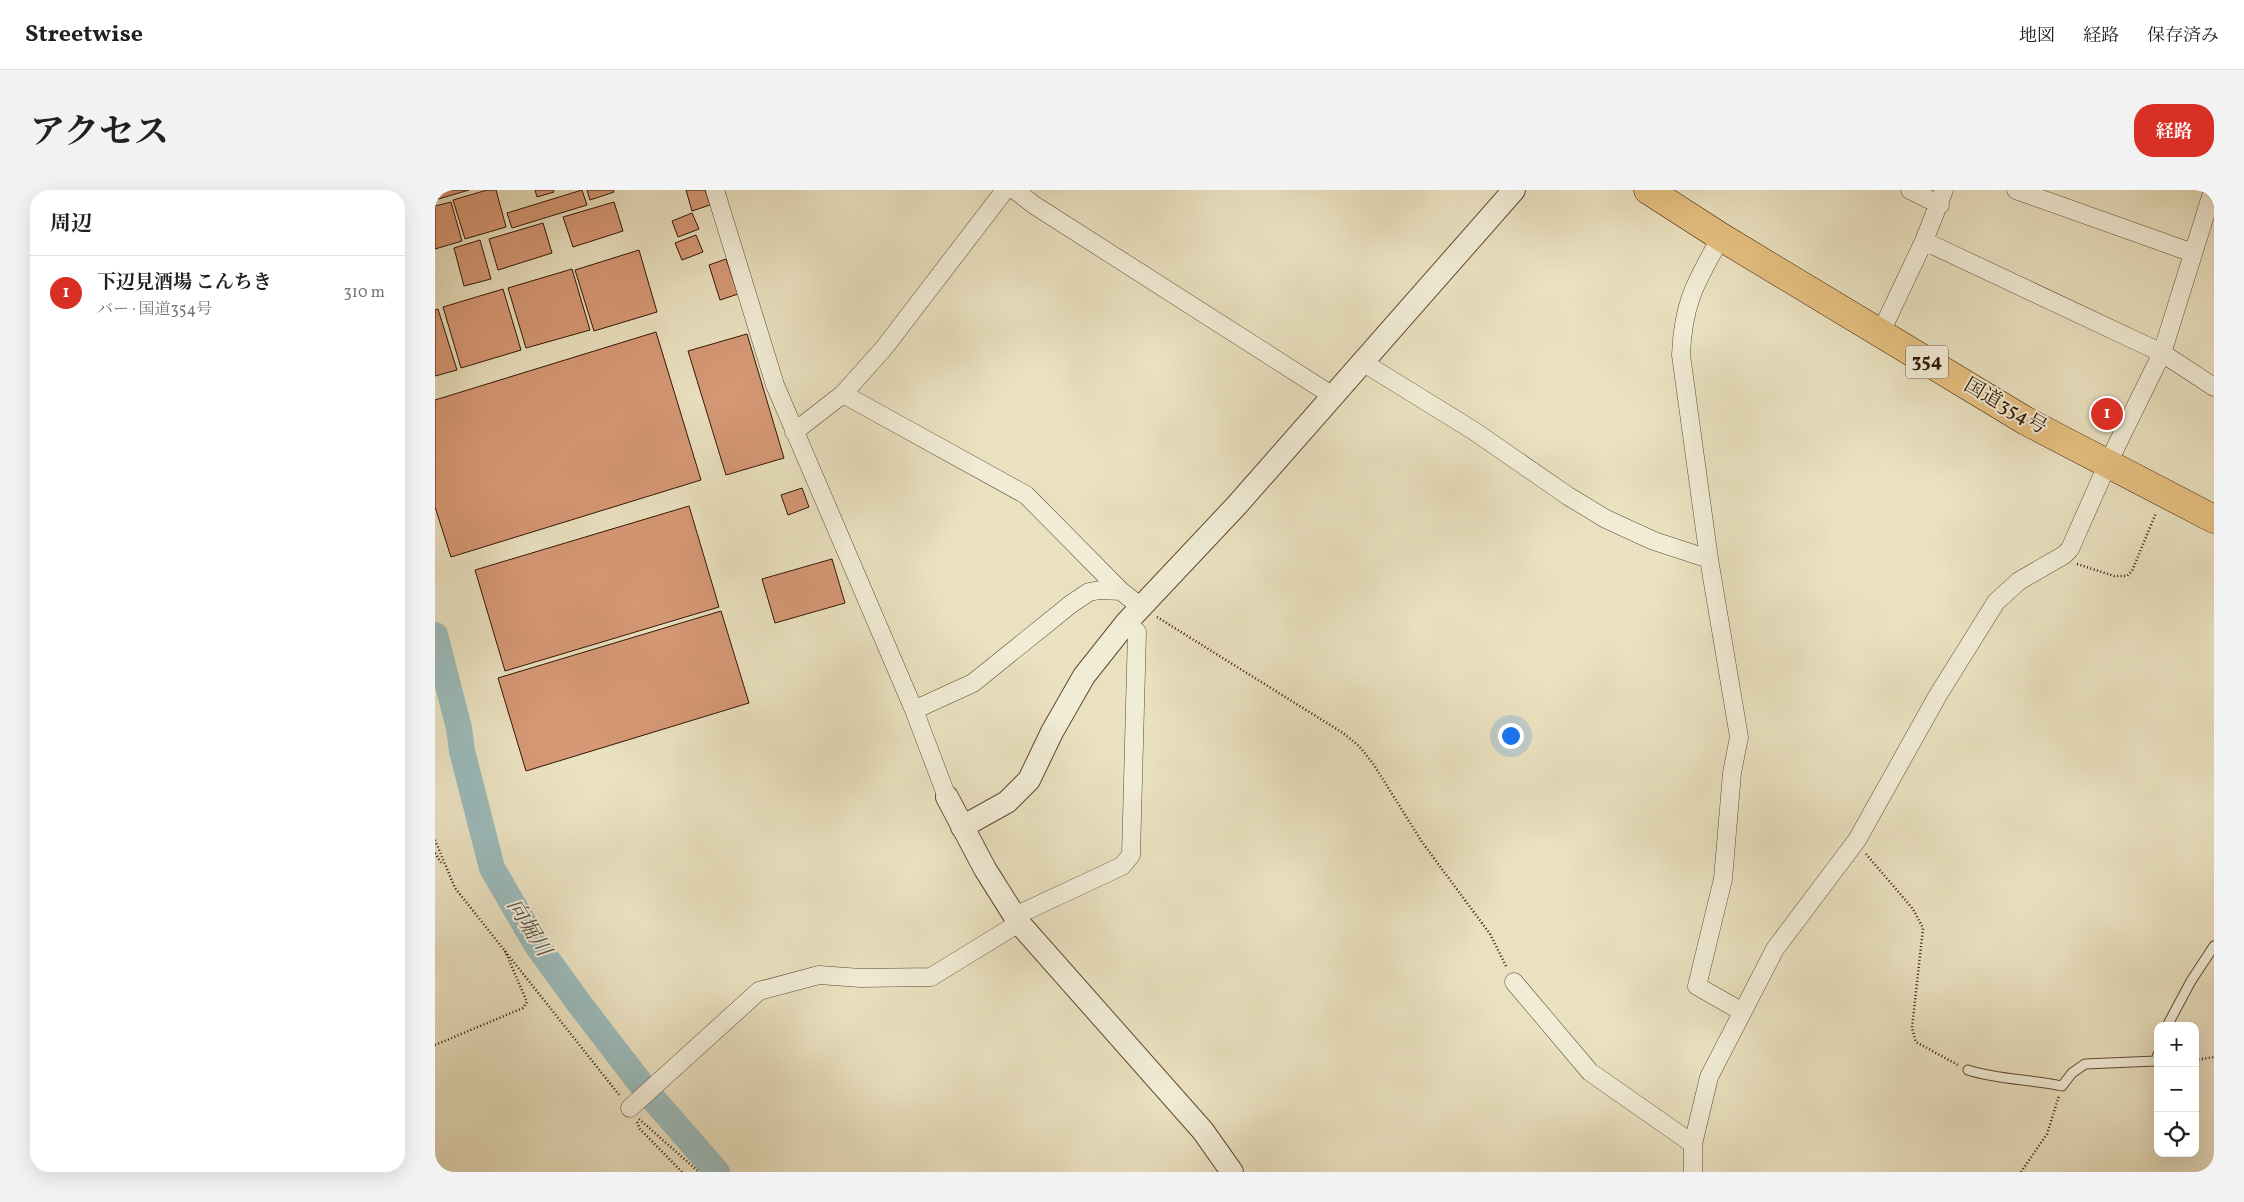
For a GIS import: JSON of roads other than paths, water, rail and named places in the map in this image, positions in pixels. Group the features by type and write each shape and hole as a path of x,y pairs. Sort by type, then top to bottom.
{"highway":[{"name":"国道354号","path":"1652,191 1721,237 2027,421 2214,519"}],"street":[{"path":"715,190 775,385 914,710 947,797 962,827 1017,920 1203,1131 1232,1172"},
{"path":"794,432 843,394 884,348 1005,190"},
{"path":"1015,190 1034,205 1333,396"},
{"path":"962,827 1007,802 1029,780 1052,732 1084,676 1133,615 1237,505 1364,363 1514,190"},
{"path":"1880,334 1942,198 1910,190"},
{"path":"2016,190 2193,253"},
{"path":"1693,1172 1693,1144 1709,1077 1741,1011 1775,949 1857,840 1938,695 1996,602 2019,580 2045,566 2070,549 2108,463 2162,353 2213,190"},
{"path":"1721,237 1687,304 1682,326 1681,355 1709,559 1739,737 1732,773 1723,879 1697,986 1741,1011"},
{"path":"1924,240 2162,353 2214,387"},
{"path":"1364,363 1473,431 1567,496 1606,519 1654,541 1709,559"},
{"path":"633,1105 690,1056 759,991 819,976 861,978 931,977 1017,920 1122,866 1131,855 1137,632 1133,615 1121,591 1026,495 843,394"},
{"path":"914,710 973,683 1071,604 1089,592 1099,590 1121,591"},
{"path":"1514,982 1591,1072 1693,1144"}],"lane":[{"path":"2169,1022 2191,981 2214,946"},
{"path":"1968,1070 1985,1076 2030,1079 2062,1086 2072,1073 2085,1064 2154,1061"}],"waterway":[{"name":"向堀川","path":"435,635 492,868 536,944 581,1006 648,1093 717,1172"}],"place":[{"name":"下辺見酒場 こんちき","path":"2107,414"}]}
